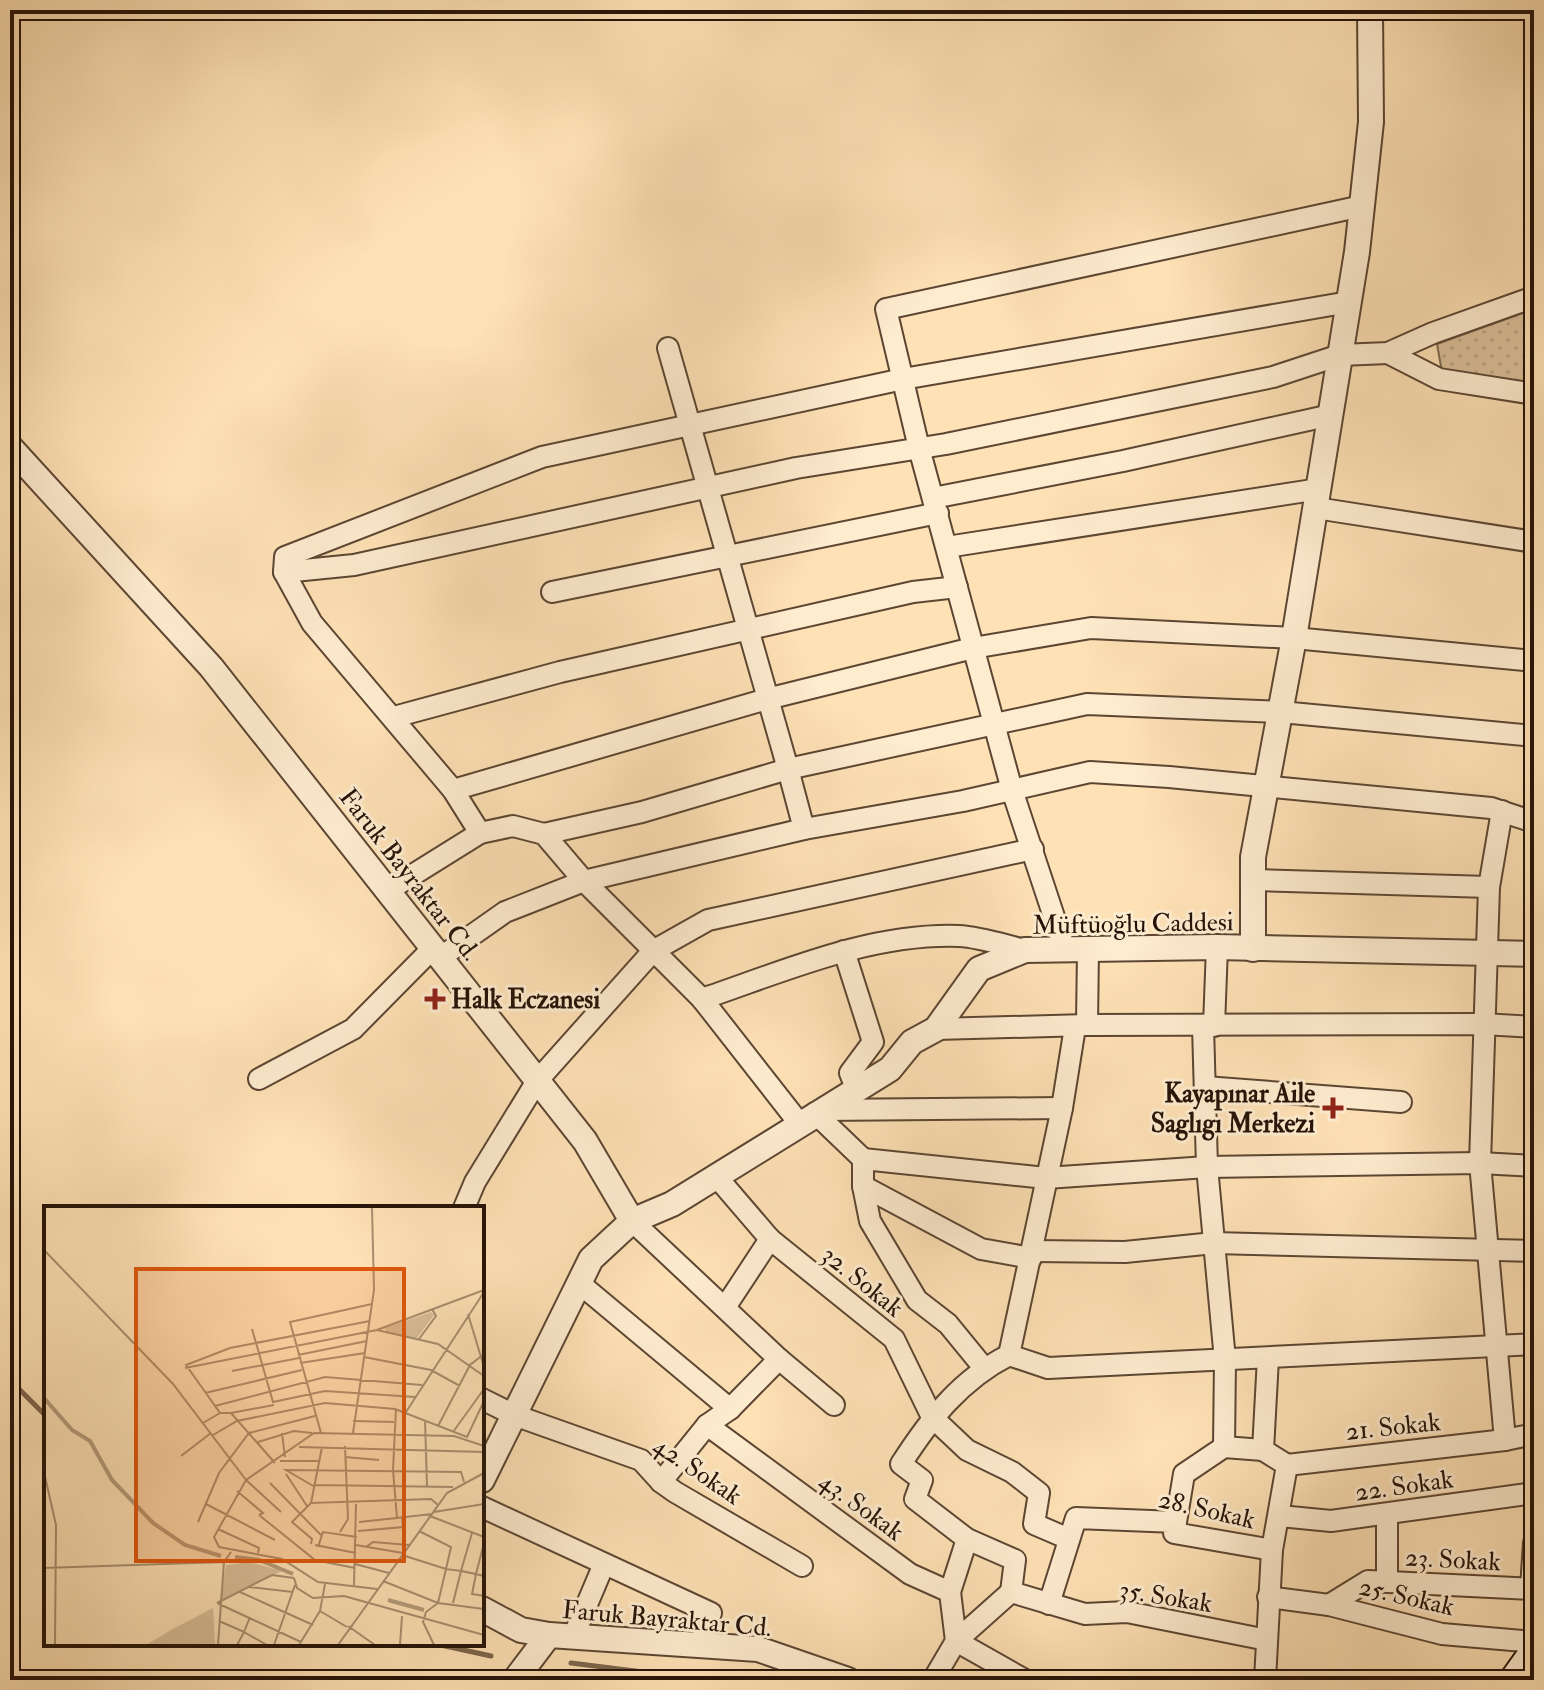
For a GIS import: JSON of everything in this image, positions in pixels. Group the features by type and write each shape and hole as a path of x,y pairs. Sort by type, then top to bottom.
{"main road":[{"path":"1514,1680 1534,1651"}],"street":[{"path":"1253,949 1253,857 1294,638 1362,206 1371,122 1370,10"},
{"path":"1009,1355 1081,1026 1076,950 1033,849 1012,790 919,448 886,309 1362,206"},
{"path":"284,572 354,565 796,468 919,448 1273,377 1340,355 1388,353 1433,333 1534,297"},
{"path":"480,833 453,790 312,623 284,572 285,557 542,457 903,379 1349,302"},
{"path":"668,348 804,829"},
{"path":"1388,353 1439,379 1534,394"},
{"path":"552,592 727,556 1123,461 1331,415"},
{"name":"Faruk Bayraktar Cd.","path":"10,447 211,667 585,1141 632,1221"},
{"path":"947,547 1317,498 1534,542"},
{"path":"394,717 560,672 913,592 957,587"},
{"path":"453,790 767,699 973,648 1091,628 1294,638 1534,661"},
{"path":"387,891 480,833 513,826 544,834 642,812 788,769 1087,704 1281,712 1534,736"},
{"path":"259,1079 353,1029 437,953 505,912 584,881 804,829 1012,790 1090,772 1491,808 1534,822"},
{"path":"1502,811 1489,887 1480,1163 1505,1440"},
{"path":"544,834 584,881 702,999 811,1116 863,1159 1046,1178 1207,1167 1480,1163 1534,1166"},
{"path":"465,1206 475,1182 537,1081 653,951 708,920 1033,849"},
{"path":"1253,880 1489,887"},
{"path":"702,999 844,951 908,938 962,936 1025,950"},
{"path":"1217,947 1205,1087 1207,1167 1225,1360 1224,1447"},
{"name":"Müftüoğlu Caddesi","path":"632,1221 672,1204 890,1069 912,1042 936,1029 979,969 1025,950 1217,947 1534,954"},
{"path":"844,951 873,1042 850,1073 856,1088"},
{"path":"936,1029 1483,1024 1534,1027"},
{"path":"1205,1087 1401,1102"},
{"path":"811,1116 1062,1108"},
{"path":"863,1159 863,1186 870,1221 917,1300 948,1324 984,1368"},
{"name":"32. Sokak","path":"716,1176 770,1239 894,1339 932,1417"},
{"path":"863,1186 981,1249 1032,1255 1125,1252 1214,1243 1534,1251"},
{"path":"484,1476 591,1259 632,1221 779,1359 834,1405"},
{"path":"726,1306 770,1239"},
{"path":"579,1283 730,1409"},
{"path":"933,1680 956,1641 1011,1592 1015,1560 967,1539 915,1499 922,1480 901,1464 932,1417 984,1368 1009,1355 1048,1368 1534,1344"},
{"path":"1263,1450 1268,1358"},
{"path":"661,1482 707,1425 730,1409 779,1359"},
{"name":"42. Sokak","path":"484,1400 514,1415 641,1460 661,1482 802,1566"},
{"path":"932,1417 967,1450 1012,1472 1039,1493 1034,1524 1069,1539 1049,1604"},
{"name":"43. Sokak","path":"707,1425 910,1574 950,1592"},
{"name":"21. Sokak","path":"1287,1465 1534,1434"},
{"path":"1176,1522 1184,1474 1224,1447 1263,1450 1287,1465 1272,1550 1265,1680"},
{"name":"22. Sokak","path":"1280,1516 1331,1521 1534,1493"},
{"path":"484,1508 711,1613 700,1644"},
{"path":"1387,1514 1387,1581"},
{"name":"28. Sokak","path":"1069,1539 1076,1518 1176,1522 1174,1533 1272,1550"},
{"path":"956,1641 950,1592 967,1539"},
{"path":"1533,1589 1534,1543"},
{"path":"574,1635 604,1564"},
{"name":"23. Sokak","path":"1329,1605 1368,1581 1533,1589"},
{"name":"35. Sokak","path":"1011,1592 1085,1614 1127,1612 1267,1640"},
{"name":"25. Sokak","path":"1268,1597 1329,1605 1442,1634 1534,1651"},
{"name":"Faruk Bayraktar Cd.","path":"484,1610 521,1630 549,1635 758,1649 848,1680"},
{"path":"515,1680 549,1635"},
{"path":"956,1641 1025,1680"}],"shaded area":[{"path":"1534,309 1534,385 1442,372 1437,344"}],"waterway":[{"path":"10,1380 44,1414"},
{"path":"445,1646 491,1656"},
{"path":"571,1663 707,1680"}],"place":[{"name":"Halk Eczanesi","path":"435,999"},
{"name":"Kayapınar Aile Saglıgı Merkezi","path":"1333,1108"}]}
